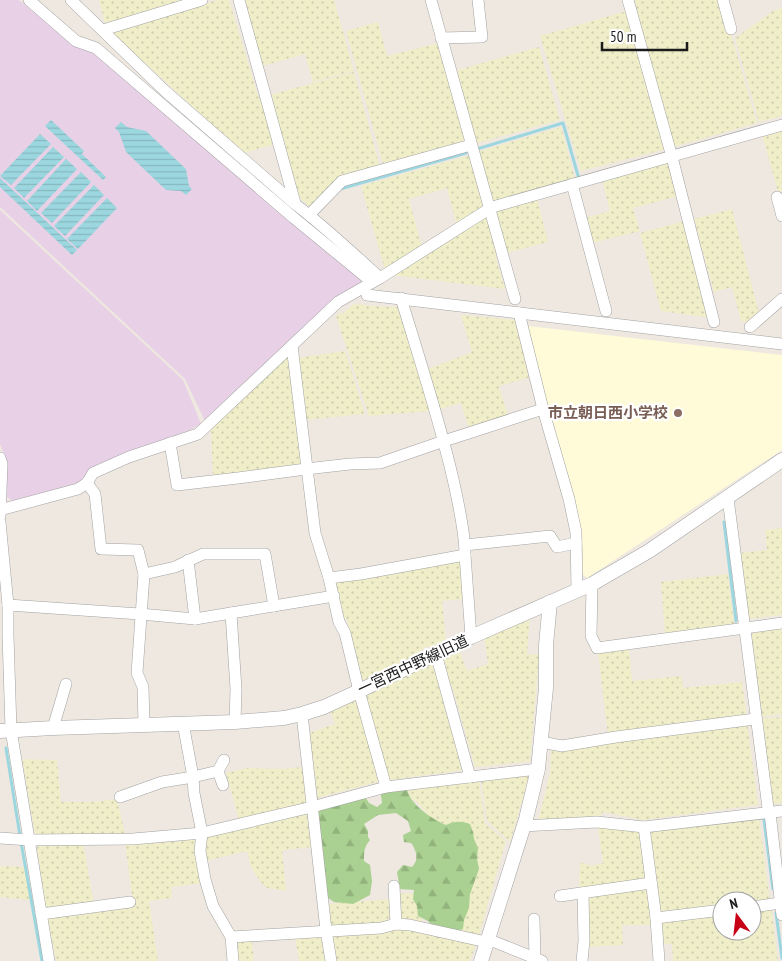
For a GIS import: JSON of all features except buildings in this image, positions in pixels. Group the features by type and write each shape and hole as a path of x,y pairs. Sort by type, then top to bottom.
{"street":[{"path":"29,0 76,41 96,48 294,218 376,280"},
{"path":"71,0 165,91 353,253 376,280"},
{"path":"102,30 202,0"},
{"path":"239,0 296,204"},
{"path":"430,0 515,299"},
{"path":"441,38 482,37 478,0"},
{"path":"628,0 672,157 714,322"},
{"path":"723,0 731,28"},
{"path":"0,516 78,489 87,483 93,473 129,457 198,434 338,302 489,209 782,125"},
{"path":"310,215 342,181 471,145"},
{"path":"572,184 606,311"},
{"path":"777,197 782,216"},
{"path":"368,295 782,344"},
{"path":"401,298 444,441 456,494 465,550 471,637"},
{"path":"750,327 782,299"},
{"path":"519,313 543,409 569,499 576,532 577,590"},
{"path":"292,346 315,533 334,596 339,622 345,633 386,788"},
{"path":"170,443 177,485 350,464 380,463 543,409"},
{"path":"0,458 2,464 0,516 8,606 4,636 6,731 30,840 49,961"},
{"name":"一宮西中野線旧道","path":"6,731 144,724 235,722 284,718 302,714 359,691 471,637 592,584 649,551 782,460"},
{"path":"87,483 95,494 101,549 138,550 144,574 137,673 143,687 144,724"},
{"path":"728,498 768,808 776,812"},
{"path":"329,578 361,574 465,550 550,536 557,547 576,543"},
{"path":"144,574 175,567 204,554 265,554 274,606"},
{"path":"188,560 195,619"},
{"path":"592,584 591,636 598,648 782,622"},
{"path":"8,606 195,619 334,596"},
{"path":"480,961 488,942 538,769 546,688 546,645 550,602"},
{"path":"230,613 236,689 235,722"},
{"path":"436,654 470,777"},
{"path":"53,728 66,684"},
{"path":"302,714 331,961"},
{"path":"541,742 562,746 756,719"},
{"path":"183,724 202,833 200,851 205,879 213,906 231,937 233,961"},
{"path":"120,797 162,782 218,771 224,760"},
{"path":"0,838 30,840 133,839 202,833 386,788 538,769"},
{"path":"218,771 223,785"},
{"path":"523,826 597,822 644,827 776,812"},
{"path":"762,908 781,909 776,812"},
{"path":"644,827 656,918 659,961"},
{"path":"560,896 651,883"},
{"path":"394,886 396,924"},
{"path":"582,961 584,940 583,893"},
{"path":"41,914 130,902"},
{"path":"656,918 712,911"},
{"path":"231,937 380,928 396,924 410,925 495,942 538,960 534,919"}],"shaded area":[{"path":"0,0 19,0 61,35 95,54 363,281 205,421 185,379 0,207"},
{"path":"0,210 183,380 201,424 129,453 85,480 63,489 14,502 7,497 6,459 0,444"},
{"path":"528,326 782,355 782,450 587,578 581,573 583,555 576,503 547,409"}],"green space":[{"path":"99,0 188,0 105,23"},
{"path":"218,0 229,0 259,99 264,98 276,144 243,153 109,30"},
{"path":"243,0 334,0 354,71 313,82 305,54 262,66"},
{"path":"632,0 721,0 757,123 673,147"},
{"path":"782,8 782,116 759,122 735,38 773,11"},
{"path":"627,11 666,149 581,171 540,36"},
{"path":"378,22 387,56 439,43 467,144 384,167 346,31"},
{"path":"539,47 560,120 474,144 454,71"},
{"path":"354,72 380,167 339,179 312,208 296,195 270,95"},
{"path":"561,127 575,179 494,203 490,201 477,152"},
{"path":"782,129 782,191 778,192 762,134"},
{"path":"471,155 487,206 457,227 447,188 409,199 422,248 385,270 361,186"},
{"path":"666,162 669,164 679,196 633,208 640,231 592,243 585,218 610,211 602,180"},
{"path":"537,198 548,242 506,253 494,213 496,209"},
{"path":"732,209 759,313 751,323 741,321 732,287 714,292 694,219"},
{"path":"487,216 505,289 391,275"},
{"path":"685,221 712,318 661,311 640,233"},
{"path":"354,304 388,307 401,306 430,411 369,416 336,316 340,313 342,314"},
{"path":"461,315 516,320 531,377 499,386 508,416 469,429 461,403 437,410 425,370 472,352"},
{"path":"345,351 365,414 305,420 297,358"},
{"path":"291,356 302,462 299,465 213,477 211,428 282,358"},
{"path":"782,528 782,615 748,619 740,553 767,550 765,530"},
{"path":"457,560 461,564 463,599 442,601 446,639 430,648 428,646 410,658 364,680 361,679 347,619 344,619 335,584 339,580"},
{"path":"728,574 734,624 665,633 661,582"},
{"path":"530,615 527,654 539,655 530,761 475,767 452,686 449,686 440,660 443,656 459,650 467,671 488,664 484,636"},
{"path":"782,626 782,714 760,717 749,631"},
{"path":"629,648 632,681 681,676 683,688 742,682 747,718 608,735 598,652"},
{"path":"431,661 434,663 464,770 389,780 365,694"},
{"path":"357,698 380,781 314,799 306,734 335,724 330,710"},
{"path":"782,717 782,803 771,804 760,719"},
{"path":"747,722 758,805 643,820 603,812 598,818 538,822 551,768 552,748"},
{"path":"22,759 57,760 61,802 93,802 117,799 125,834 40,837 35,834"},
{"path":"304,767 308,803 239,820 226,773 247,768 283,769"},
{"path":"527,773 529,777 510,842 487,821 481,779"},
{"path":"479,779 485,823 506,841 478,938 456,933 429,816 417,802 398,790"},
{"path":"405,786 410,798 437,821 446,825 458,822 470,824 478,848 477,859 479,869 470,894 469,908 464,920 463,929 452,932 434,927 428,921 418,916 417,906 413,899 414,890 400,889 397,872 403,865 412,867 416,861 416,855 411,843 404,842 403,835 411,831 408,821 396,813 378,815 364,824 370,840 365,850 364,861 370,865 372,881 370,895 353,904 334,902 327,897 316,811 363,794 369,803 377,807 382,803 381,795 385,790"},
{"path":"306,811 311,815 313,847 282,850 286,891 267,888 260,881 251,867 247,851 205,861 204,845 207,835"},
{"path":"759,818 770,902 762,903 762,891 712,891 712,909 658,915 648,832"},
{"path":"598,827 641,832 647,881 579,890 580,862 591,866 603,863"},
{"path":"195,838 203,883 171,887 172,898 149,901 158,961 56,961 47,914 133,903 125,842 176,842"},
{"path":"83,843 94,905 46,911 37,847 42,844"},
{"path":"0,866 25,867 31,900 0,897"},
{"path":"649,885 652,925 622,925 623,945 585,947 584,895"},
{"path":"397,893 423,894 422,925 402,920 398,911"},
{"path":"392,899 392,915 386,921 379,924 332,926 328,924 326,904"},
{"path":"771,906 778,961 673,961 672,944 660,944 658,920 712,913 712,941 762,941 762,907"},
{"path":"402,929 476,943 470,961 334,961 329,937 333,934"},
{"path":"321,935 325,938 329,961 299,961 295,937"},
{"path":"240,941 252,941 254,961 238,961 236,944"}],"water":[{"path":"51,120 84,151 82,154 106,177 103,180 45,126"},
{"path":"121,122 127,127 146,131 186,169 189,186 192,189 186,195 181,191 166,190 126,152 119,132 115,128"},
{"path":"40,134 51,144 11,185 0,176"},
{"path":"53,147 64,157 24,198 14,188"},
{"path":"66,159 77,169 37,211 27,201"},
{"path":"81,172 91,182 52,223 41,213"},
{"path":"0,178 77,250 72,255 0,187"},
{"path":"94,185 104,195 65,236 54,226"},
{"path":"107,198 117,208 78,249 67,239"}],"waterway":[{"path":"477,149 563,123 579,179 581,179"},
{"path":"340,189 466,153"},
{"path":"724,522 736,621"},
{"path":"6,748 20,836"},
{"path":"764,820 773,889"},
{"path":"21,842 42,961"},
{"path":"776,913 782,958"}],"place":[{"name":"市立朝日西小学校","path":"678,413"}]}
